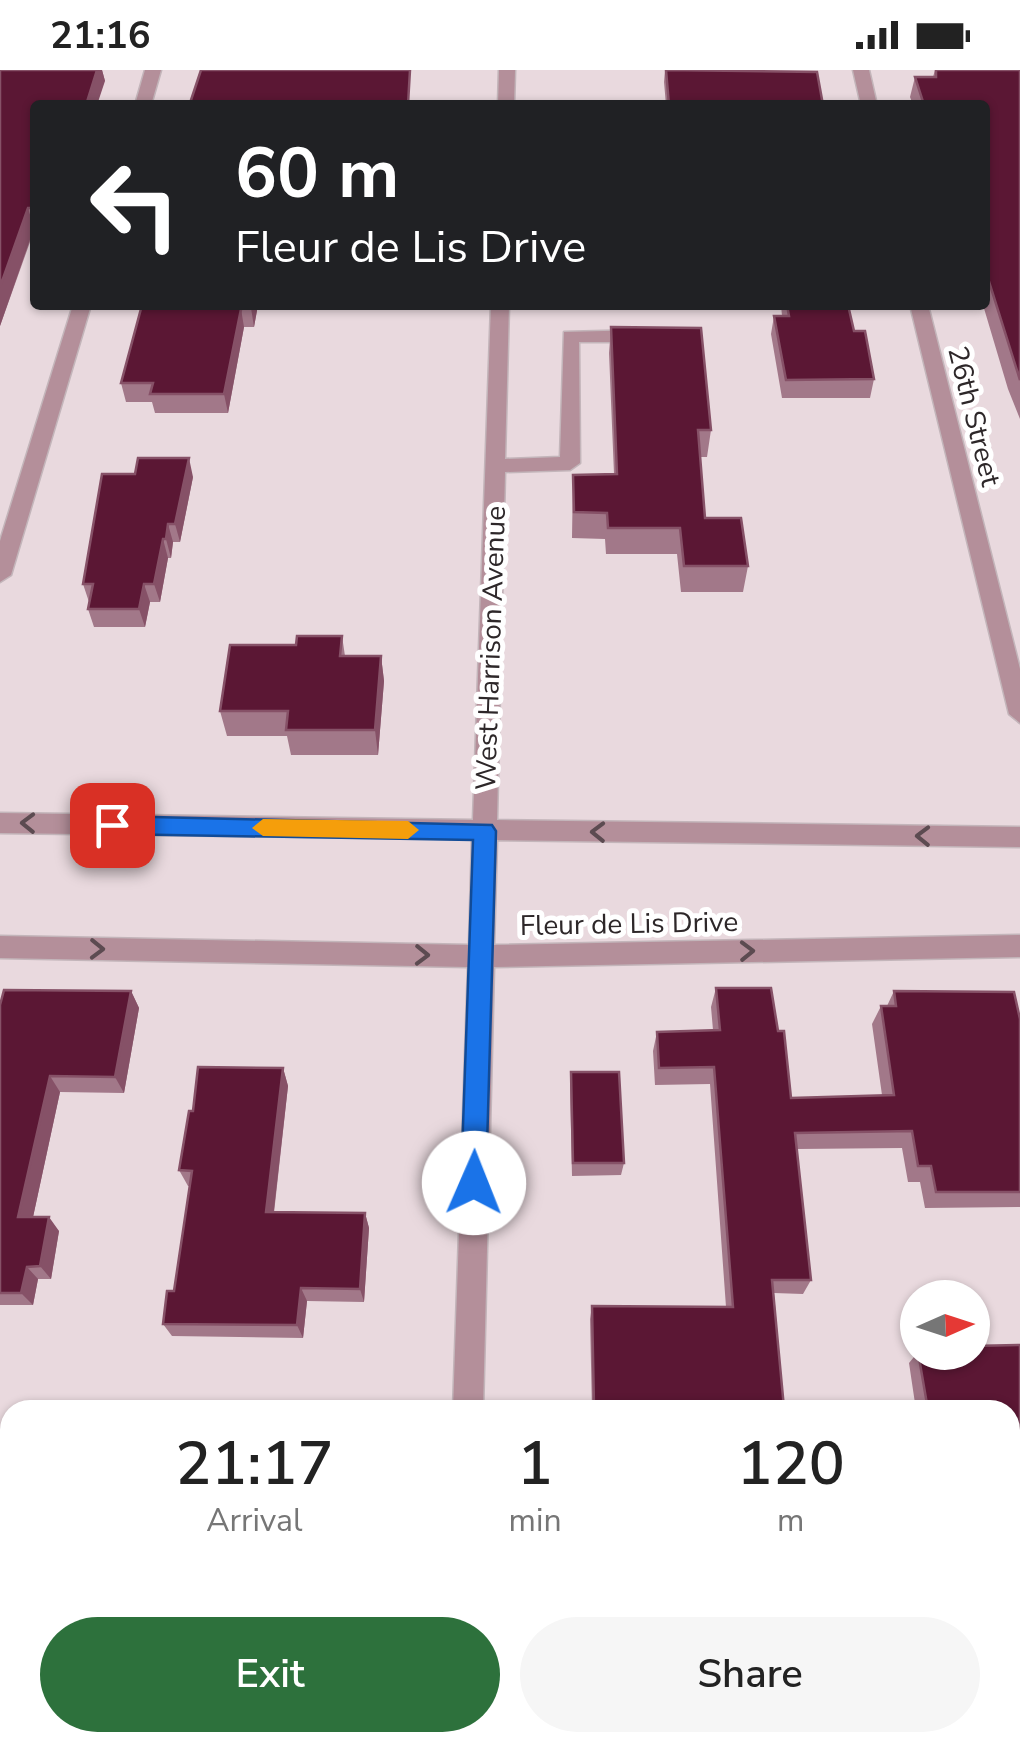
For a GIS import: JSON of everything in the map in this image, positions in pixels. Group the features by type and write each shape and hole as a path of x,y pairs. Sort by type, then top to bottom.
{"street":[{"path":"144,100 153,70"},
{"path":"506,100 507,70"},
{"path":"861,70 869,100"},
{"path":"0,574 80,310"},
{"name":"West Harrison Avenue","path":"468,1400 500,310"},
{"name":"26th Street","path":"920,310 1020,714"},
{"path":"495,466 570,463 570,336 664,336"},
{"path":"0,823 1020,837"},
{"name":"Fleur de Lis Drive","path":"0,947 479,956 1020,946"}],"building":[{"path":"0,70 97,70 88,100 30,100 30,208 0,287"},
{"path":"201,70 410,70 408,100 191,100"},
{"path":"666,70 817,72 822,100 669,100"},
{"path":"936,70 1020,70 1020,380 990,285 990,100 922,100 915,77 936,77"},
{"path":"141,310 241,310 224,394 150,394 153,383 121,383"},
{"path":"788,310 849,310 854,331 865,331 874,379 786,380 774,316 789,316"},
{"path":"611,327 701,328 711,430 698,430 705,518 741,518 748,566 684,566 680,528 608,528 607,513 574,512 573,475 617,474"},
{"path":"138,458 189,458 175,524 168,524 154,584 144,584 139,609 88,609 93,584 83,584 102,474 135,474"},
{"path":"297,636 342,636 340,656 381,656 375,730 286,730 288,711 220,711 230,645 296,645"},
{"path":"716,988 771,988 778,1031 784,1031 791,1098 894,1095 881,1006 896,1006 894,991 1014,992 1020,1019 1020,1192 936,1192 931,1166 918,1166 912,1131 795,1133 811,1280 772,1280 783,1400 594,1400 592,1306 733,1307 714,1067 659,1068 657,1032 720,1030"},
{"path":"4,990 131,991 115,1077 50,1076 18,1217 49,1217 40,1266 27,1267 21,1293 0,1293 0,1005"},
{"path":"198,1067 283,1068 266,1212 365,1213 360,1289 301,1288 297,1325 163,1324 167,1291 174,1291 192,1171 179,1170 189,1111 193,1111"},
{"path":"571,1072 619,1072 624,1163 573,1163"},
{"path":"1020,1345 1020,1400 926,1400 921,1370 990,1370 990,1346"}],"slow traffic":[{"path":"263,828 408,830"}],"route":[{"path":"112,825 485,831 474,1183"}]}
